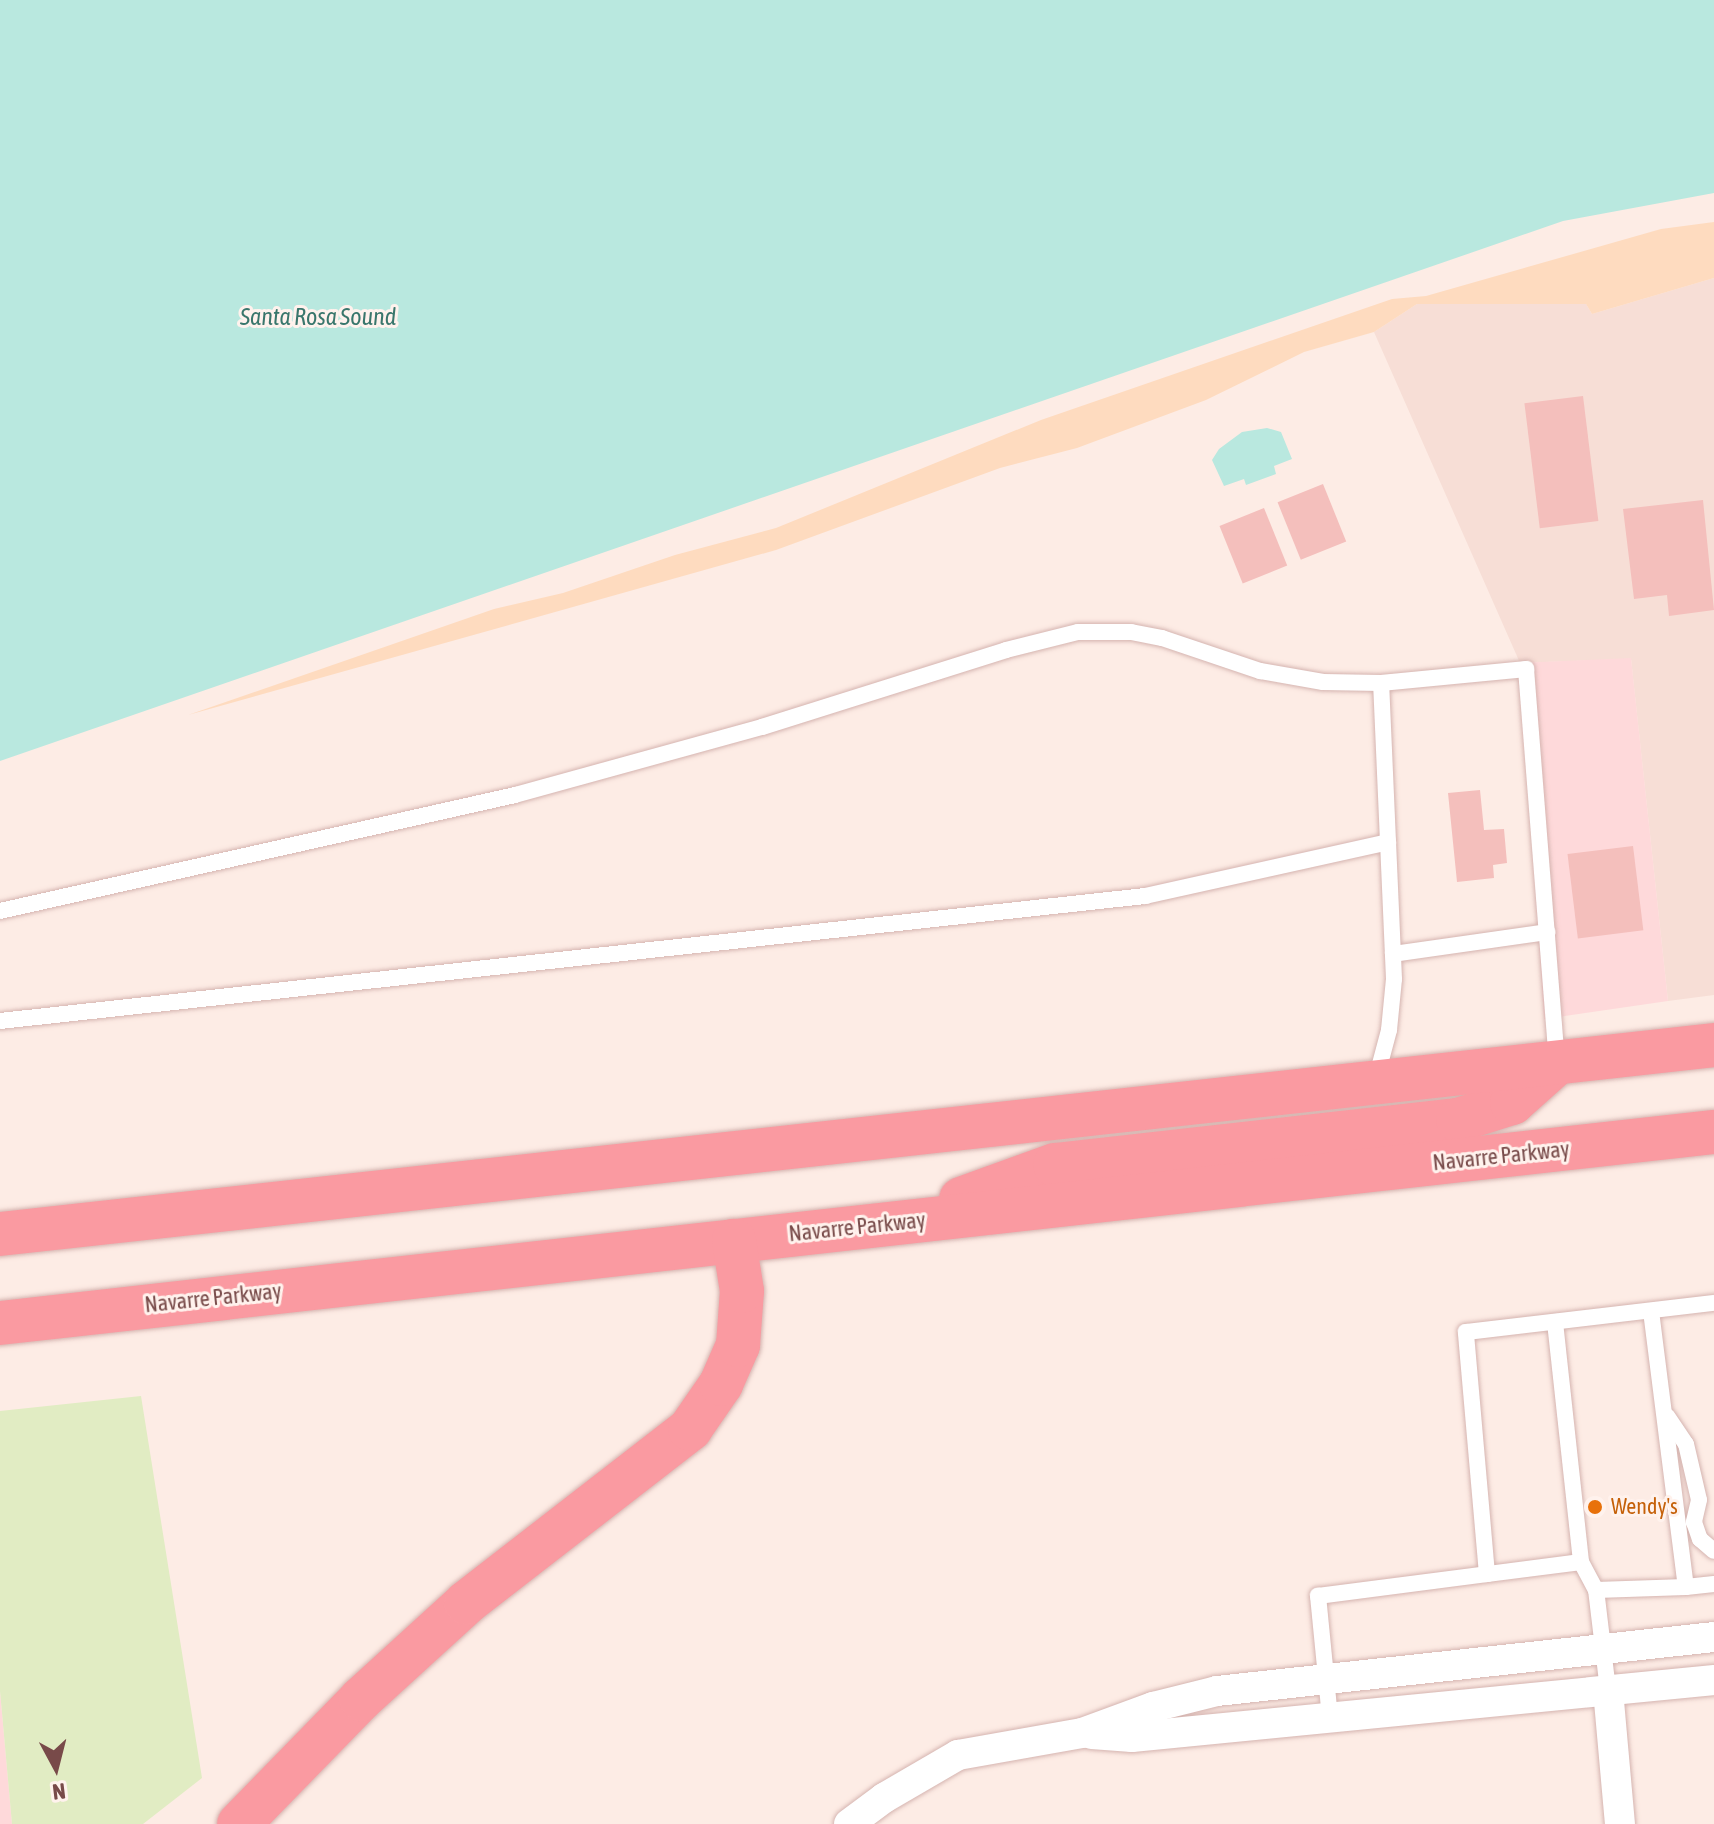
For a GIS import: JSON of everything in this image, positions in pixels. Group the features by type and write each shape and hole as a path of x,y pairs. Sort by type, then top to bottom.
{"highway":[{"path":"0,1234 1714,1045"},
{"path":"895,1223 1055,1165 1438,1123 1478,1115 1512,1103 1557,1063"},
{"name":"Navarre Parkway","path":"0,1323 1714,1132"},
{"path":"239,1824 361,1699 466,1603 690,1429 721,1384 738,1345 742,1291 734,1241"}],"street":[{"path":"849,1824 884,1798 958,1755 1082,1733 1153,1707 1217,1691 1714,1637"},
{"path":"1082,1733 1132,1737 1714,1680"},
{"path":"1608,1690 1620,1824"}],"lane":[{"path":"0,911 515,795 762,727 1006,650 1078,632 1131,632 1162,638 1260,671 1289,677 1381,683 1526,669 1557,1063"},
{"path":"1375,1082 1389,1030 1393,954 1381,683"},
{"path":"0,1021 1145,896 1388,842"},
{"path":"1393,954 1547,932"},
{"path":"1487,1574 1466,1332 1714,1303"},
{"path":"1651,1311 1686,1587"},
{"path":"1555,1322 1581,1562 1596,1590 1608,1690"},
{"path":"1664,1412 1686,1444 1699,1500 1694,1522 1700,1539 1714,1551"},
{"path":"1699,1500 1714,1512"},
{"path":"1330,1718 1318,1596 1581,1562"},
{"path":"1596,1590 1714,1584"}],"shaded area":[{"path":"1714,278 1714,995 1668,1001 1631,659 1520,663 1374,332 1417,304 1586,304 1592,314"},
{"path":"1631,658 1668,1001 1544,1019 1520,663"},
{"path":"0,1691 12,1824 0,1824"}],"green space":[{"path":"141,1396 202,1778 143,1824 12,1824 0,1691 0,1411"}],"sand":[{"path":"1714,222 1714,278 1592,314 1586,304 1417,304 1374,332 1304,352 1206,400 1077,448 1000,468 776,550 188,715 494,609 563,593 675,555 776,528 1041,420 1392,299 1426,296 1661,229"}],"water":[{"name":"Santa Rosa Sound","path":"0,0 1714,0 1714,193 1563,221 0,761"},
{"path":"1267,428 1281,432 1292,459 1274,466 1276,474 1246,485 1244,479 1224,486 1212,460 1219,449 1242,432"}],"building":[{"path":"1583,396 1598,521 1540,528 1524,403"},
{"path":"1323,484 1346,541 1301,560 1278,502"},
{"path":"1703,500 1714,610 1669,616 1667,595 1634,599 1623,509"},
{"path":"1264,508 1287,565 1243,583 1219,526"},
{"path":"1480,790 1484,830 1504,829 1507,863 1493,865 1494,878 1457,882 1448,793"},
{"path":"1633,846 1643,930 1578,938 1567,854"}],"place":[{"name":"Wendy's","path":"1595,1507"}]}
